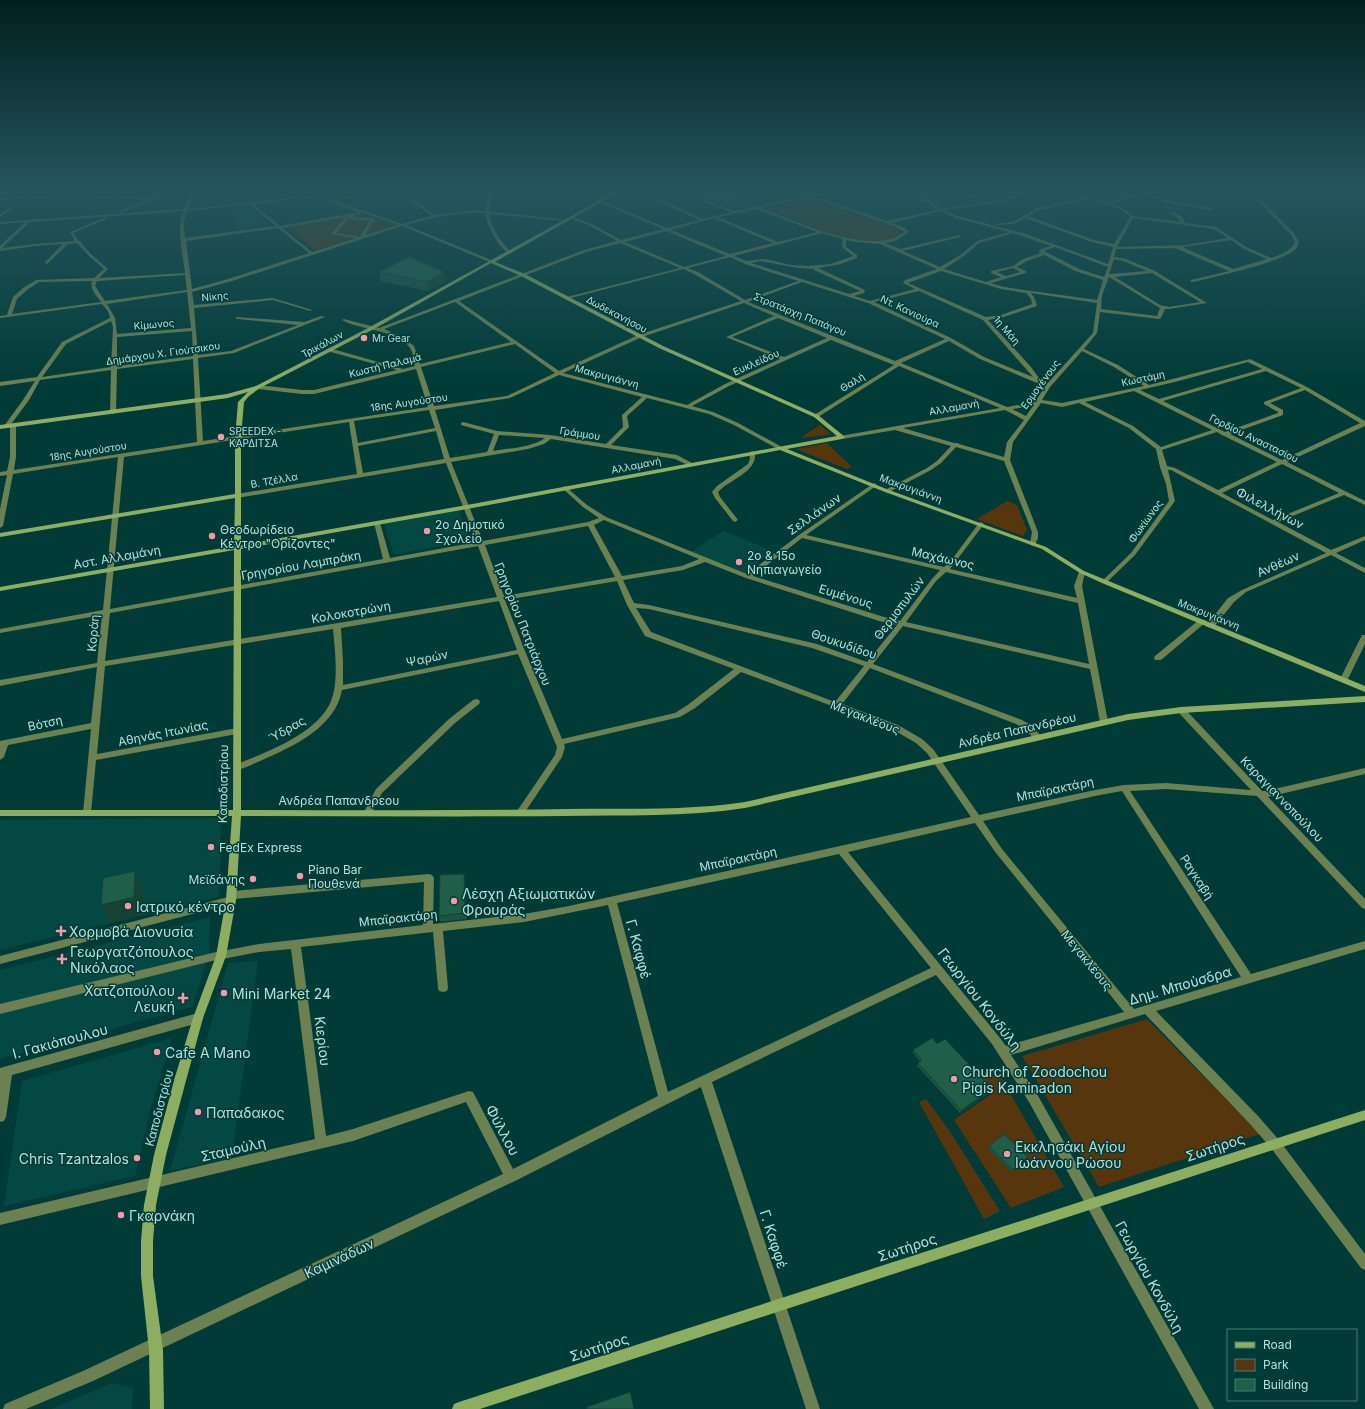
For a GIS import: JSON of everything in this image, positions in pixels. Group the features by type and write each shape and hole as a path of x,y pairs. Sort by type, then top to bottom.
{"main road":[{"name":"Τρικάλων","path":"0,427 228,396 258,387 372,328 504,255"},
{"name":"Δωδεκανήσου","path":"492,262 523,275 640,336 736,381 816,416 826,422 842,437"},
{"path":"228,396 241,402 247,395 258,387"},
{"name":"Καποδιστρίου","path":"157,1409 156,1344 150,1306 147,1262 148,1222 153,1183 198,1018 221,956 231,898 237,812 237,496 238,437 241,402"},
{"name":"Αλλαμανή","path":"237,548 842,437"},
{"name":"Μακρυγιάννη","path":"780,448 887,490 1033,544 1054,553 1082,572 1104,582 1365,689"},
{"name":"Β. Τζέλλα","path":"0,534 237,496"},
{"name":"Αστ. Αλλαμάνη","path":"0,589 237,548"},
{"name":"Ανδρέα Παπανδρέου","path":"679,811 745,805 1104,722 1148,714 1181,710 1365,699"},
{"name":"Ανδρέα Παπανδρεου","path":"0,813 520,813 679,811"},
{"name":"Σωτήρος","path":"459,1409 1365,1115"}],"street":[{"path":"46,263 55,255"},
{"path":"89,255 106,269 96,280 94,289 105,303 113,318 116,336 113,412"},
{"path":"184,255 194,329 200,442"},
{"path":"0,317 189,291 230,280 310,255"},
{"name":"Δωδεκανήσου","path":"474,255 492,262"},
{"path":"378,330 575,255"},
{"name":"Στρατάρχη Παπάγου","path":"652,255 703,276 745,302 1006,408 1027,419"},
{"name":"Ντ. Κανιούρα","path":"728,255 801,281 870,302 949,339 982,358 1038,381"},
{"path":"569,298 736,255"},
{"path":"816,269 856,257 854,255"},
{"path":"907,255 940,269 986,283 1028,293 1099,302"},
{"path":"940,269 963,255"},
{"path":"1005,277 993,272 1014,267 1022,261 1041,255"},
{"path":"1045,255 1077,270 1108,276 1153,272"},
{"path":"1079,255 1110,266"},
{"name":"Ερμογένους","path":"1033,544 1035,532 1010,474 1007,460 1010,442 1048,386 1095,333 1099,302 1108,276 1113,255"},
{"path":"1195,255 1232,270"},
{"path":"1260,255 1270,259"},
{"path":"1192,281 1281,255"},
{"path":"1108,276 1155,305 1163,307 1205,303 1153,272 1127,261 1112,258"},
{"path":"747,262 765,260 792,267 816,269 862,288 862,292 851,295"},
{"path":"986,283 1024,272 1014,267"},
{"name":"1η Μάη","path":"940,269 905,282 907,285 985,319 1029,368 1038,381 1048,386"},
{"path":"9,316 15,298 25,289 38,281 96,280 186,274"},
{"name":"18ης Αυγούστου","path":"0,474 200,442 511,396 640,336 745,302 801,281"},
{"path":"870,302 918,290"},
{"path":"985,319 1007,315 1035,305 1033,299 1028,293"},
{"name":"Νίκης","path":"191,307 273,299 310,310"},
{"name":"Μακρυγιάννη","path":"456,301 560,374 688,407 723,418 780,448"},
{"path":"1099,310 1159,318 1163,307"},
{"path":"779,316 728,337 784,359"},
{"name":"Δημάρχου Χ. Γιούτσικου","path":"0,384 236,351 323,317"},
{"path":"0,526 14,444 10,426 38,379 64,343 113,318"},
{"path":"238,318 307,324"},
{"path":"344,320 395,335 410,344 418,367"},
{"name":"Κίμωνος","path":"116,336 194,329"},
{"name":"Ευκλείδου","path":"688,407 715,391 833,337"},
{"name":"Θαλή","path":"816,416 898,364 949,339"},
{"name":"Κωστή Παλαμά","path":"258,387 312,392 514,343"},
{"path":"1081,349 1116,366 1148,386"},
{"path":"328,350 403,370"},
{"name":"Κωστάμη","path":"1038,402 1058,405 1079,401 1173,381 1245,360 1267,369"},
{"name":"Γρηγορίου Πατριάρχου","path":"418,367 436,429 448,461 467,507 521,651 559,742"},
{"path":"1159,402 1267,369 1305,388 1365,423"},
{"path":"1224,434 1282,414 1281,411 1266,403 1305,388"},
{"name":"Γορδίου Αναστασίου","path":"1134,389 1365,503"},
{"path":"607,446 626,427 624,416 645,397"},
{"path":"1079,401 1131,427 1160,449 1218,430"},
{"name":"Αλλαμανή","path":"842,437 1038,402"},
{"path":"351,420 360,475"},
{"path":"1217,493 1284,463 1365,423"},
{"name":"Γράμμου","path":"463,424 498,433 550,437 677,458 692,465"},
{"path":"893,427 1007,460"},
{"path":"355,445 436,429"},
{"path":"490,454 498,433"},
{"name":"Β. Τζέλλα","path":"237,496 490,454 536,445 550,437"},
{"path":"887,490 930,469 956,444"},
{"name":"Φωκίωνος","path":"1104,582 1133,554 1171,503 1171,496 1159,452 1160,449"},
{"path":"735,520 717,497 715,492 719,486 749,466 753,459 752,453"},
{"name":"Κοράη","path":"87,813 121,455"},
{"name":"Φιλελλήνων","path":"1164,467 1172,469 1365,571"},
{"name":"Σελλάνων","path":"748,577 801,536 874,485"},
{"name":"Ευμένους","path":"565,488 585,506 604,518 748,577 876,617 1092,667"},
{"path":"1273,522 1344,493"},
{"name":"Γρηγορίου Λαμπράκη","path":"0,631 590,524 604,518"},
{"path":"377,523 387,561"},
{"name":"Μεγακλέους","path":"590,524 619,578 631,605 648,634 739,670 901,730 923,744 938,760 999,851 1131,1013"},
{"name":"Θερμοπυλών","path":"836,706 934,580 952,563 981,524"},
{"name":"Μαχάωνος","path":"801,536 1080,601"},
{"name":"Ανθέων","path":"1210,626 1228,604 1239,594 1365,538"},
{"name":"Κολοκοτρώνη","path":"0,683 102,664 683,568 704,560"},
{"path":"1082,572 1078,586 1080,601 1104,722"},
{"name":"Θουκυδίδου","path":"631,605 649,607 803,643 869,665 1019,722 1028,728 1038,738"},
{"path":"1158,658 1202,622"},
{"name":"Ύδρας","path":"237,767 306,734 328,712 336,701 338,688 337,626"},
{"path":"1344,680 1365,637"},
{"name":"Ψαρών","path":"338,688 521,651"},
{"path":"520,813 559,755 561,747 559,742 677,716 739,670"},
{"path":"368,812 379,791 452,721 476,702"},
{"name":"Καραγιαννοπούλου","path":"1181,710 1365,904"},
{"name":"Βότση","path":"2,744 96,725"},
{"name":"Αθηνάς Ιτωνίας","path":"92,758 237,731"},
{"path":"0,757 2,744"},
{"name":"Μπαϊρακτάρη","path":"0,1009 258,948 524,918 569,910 1095,793 1124,788 1151,786 1189,787 1270,794 1365,771"},
{"name":"Ραγκαβή","path":"1124,788 1248,979"},
{"name":"Γεωργίου Κονδύλη","path":"841,850 938,969 1003,1052 1033,1098 1207,1409"},
{"path":"0,960 231,898 429,878 433,928 443,988"},
{"name":"Γ. Καφφέ","path":"611,900 664,1099"},
{"name":"Κιερίου","path":"295,943 321,1143"},
{"name":"Δημ. Μπούσδρα","path":"1003,1052 1365,945"},
{"path":"664,1099 938,969"},
{"path":"1147,1009 1238,1102 1275,1144 1365,1264"},
{"name":"Ι. Γακιόπουλου","path":"3,1072 198,1018"},
{"path":"0,1117 3,1072"},
{"name":"Γ. Καφφέ","path":"706,1079 706,1084 814,1409"},
{"name":"Σταμούλη","path":"0,1219 321,1143 376,1128 469,1096"},
{"name":"Φύλλου","path":"469,1096 511,1177"},
{"name":"Καμινάδων","path":"10,1409 88,1376 511,1177 664,1099"}],"shaded area":[{"name":"2ο Δημοτικό Σχολείο","path":"458,509 470,540 394,555 384,523"},
{"name":"2ο & 15ο Νηπιαγωγείο","path":"724,531 773,551 745,573 691,552"},
{"path":"221,818 219,897 0,950 0,820"},
{"path":"210,917 209,954 192,1007 0,1059 0,970"},
{"path":"258,961 232,1157 170,1171 228,963"},
{"path":"172,1038 150,1111 135,1176 4,1206 22,1081"},
{"path":"112,1383 133,1388 132,1409 51,1409"}],"green space":[{"path":"820,425 831,434 802,438 803,436"},
{"path":"827,443 852,467 847,469 796,449"},
{"path":"1007,501 1017,505 1027,530 1023,536 977,519"},
{"path":"1147,1019 1260,1134 1099,1187 1022,1056"},
{"path":"999,1074 1064,1187 1011,1208 954,1120 994,1092 981,1078"},
{"path":"926,1099 949,1130 1000,1211 984,1219 919,1102"}],"building":[{"path":"409,257 444,272 427,282 379,272"},
{"path":"135,871 134,897 101,905 103,878"},
{"name":"Λέσχη Αξιωματικών Φρουράς","path":"464,874 465,913 439,916 440,875"},
{"name":"Church of Zoodochou Pigis Kaminadon","path":"932,1038 937,1044 945,1039 992,1089 961,1110 918,1063 922,1060 913,1050"},
{"name":"Εκκλησάκι Αγίου Ιωάννου Ρώσου","path":"1004,1134 1028,1157 1013,1170 989,1146"},
{"path":"630,1392 634,1409 587,1409 587,1407"}],"place":[{"name":"Mr Gear","path":"364,338"},
{"name":"SPEEDEX - ΚΑΡΔΙΤΣΑ","path":"221,437"},
{"name":"2ο Δημοτικό Σχολείο","path":"427,531"},
{"name":"Θεοδωρίδειο Κέντρο \"Ορίζοντες\"","path":"212,536"},
{"name":"2ο & 15ο Νηπιαγωγείο","path":"739,562"},
{"name":"FedEx Express","path":"211,847"},
{"name":"Piano Bar Πουθενά","path":"300,876"},
{"name":"Μεϊδάνης","path":"253,879"},
{"name":"Λέσχη Αξιωματικών Φρουράς","path":"454,901"},
{"name":"Ιατρικό κέντρο","path":"128,906"},
{"name":"Χορμοβά Διονυσία","path":"61,931"},
{"name":"Γεωργατζόπουλος Νικόλαος","path":"62,959"},
{"name":"Mini Market 24","path":"224,993"},
{"name":"Χατζοπούλου Λευκή","path":"183,998"},
{"name":"Cafe A Mano","path":"157,1052"},
{"name":"Church of Zoodochou Pigis Kaminadon","path":"954,1079"},
{"name":"Παπαδακος","path":"198,1112"},
{"name":"Εκκλησάκι Αγίου Ιωάννου Ρώσου","path":"1007,1154"},
{"name":"Chris Tzantzalos","path":"137,1158"},
{"name":"Γκαρνάκη","path":"121,1215"}]}
